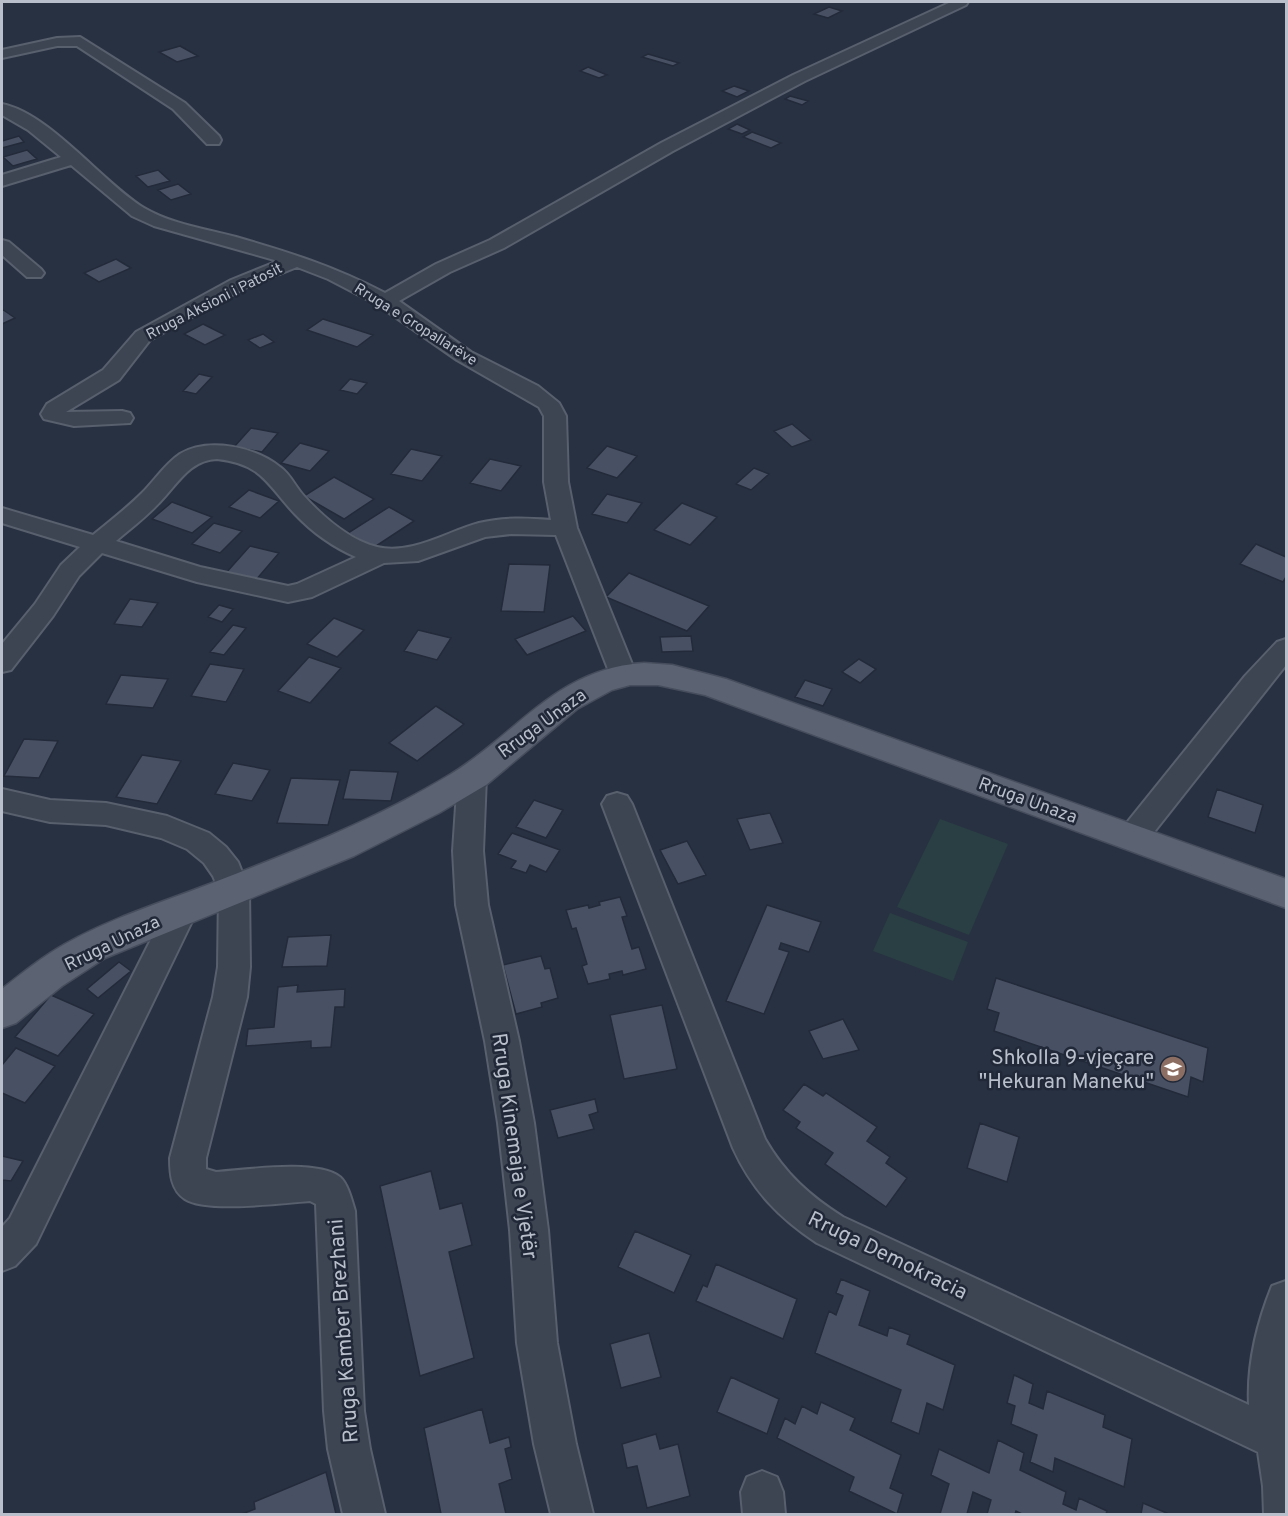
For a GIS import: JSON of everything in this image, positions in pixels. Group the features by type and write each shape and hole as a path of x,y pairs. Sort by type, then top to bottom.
{"main road":[{"name":"Rruga Unaza","path":"2,1011 39,981 79,954 121,934 344,845 427,804 472,777 532,725 574,696 623,674 665,674 715,687 1287,894"}],"street":[{"path":"385,301 443,268 497,244 667,147 799,78 961,2"},
{"path":"2,54 57,42 80,41 179,106 213,140"},
{"name":"Rruga e Gropallarëve","path":"2,108 34,126 138,212 161,222 298,261 335,275 385,301 464,356 530,391 548,404 555,416 556,482 565,528 623,674"},
{"path":"2,127 25,121"},
{"path":"2,181 74,159"},
{"path":"2,246 34,273"},
{"name":"Rruga Aksioni i Patosit","path":"122,418 65,418 52,414 55,409 118,369 135,343 143,336 243,284 298,261"},
{"path":"2,663 46,607 59,583 97,544 147,502 189,458 200,453 216,452 264,466 275,474 302,508 326,529 367,552 381,555 402,556 423,553 480,531 503,527 565,528"},
{"path":"2,516 196,574 288,594 303,591 381,555"},
{"path":"1132,838 1255,683 1287,648"},
{"name":"Rruga Kinemaja e Vjetër","path":"472,777 468,851 472,905 502,1041 512,1100 529,1230 537,1342 555,1444 572,1515"},
{"path":"2,800 50,811 106,814 167,828 198,841 215,855 227,871 234,890"},
{"name":"Rruga Demokracia","path":"617,804 751,1148 767,1177 794,1206 830,1230 1281,1442"},
{"name":"Rruga Kamber Brezhani","path":"234,890 234,967 230,997 188,1158 188,1176 198,1187 216,1189 310,1184 322,1186 333,1196 336,1211 344,1411 364,1515"},
{"path":"2,1253 23,1231 181,911"},
{"path":"1285,1515 1281,1442 1269,1403 1269,1374 1287,1300"}],"green space":[{"path":"940,819 1008,844 969,935 897,907"},
{"path":"890,913 968,942 953,981 873,951"}],"building":[{"path":"829,7 842,11 828,18 814,14"},
{"path":"180,46 198,56 177,62 159,52"},
{"path":"648,54 679,63 673,66 642,57"},
{"path":"588,67 607,75 599,78 580,71"},
{"path":"734,86 749,91 737,97 722,91"},
{"path":"790,96 808,101 802,105 785,99"},
{"path":"737,124 750,130 742,134 728,129"},
{"path":"752,132 781,143 771,148 743,137"},
{"path":"19,136 24,142 2,148 2,141"},
{"path":"27,150 37,159 13,166 3,157"},
{"path":"158,170 170,181 148,187 136,176"},
{"path":"178,184 191,194 171,200 158,190"},
{"path":"116,259 131,268 99,282 84,273"},
{"path":"2,309 15,318 2,324"},
{"path":"323,319 373,335 357,347 307,330"},
{"path":"203,324 225,335 205,345 184,334"},
{"path":"263,334 274,342 260,348 248,340"},
{"path":"199,374 212,377 196,394 183,391"},
{"path":"350,379 367,383 357,394 340,390"},
{"path":"792,424 811,440 792,447 774,431"},
{"path":"251,428 278,433 262,452 234,447"},
{"path":"300,443 329,451 310,471 281,463"},
{"path":"607,446 637,456 617,478 587,468"},
{"path":"411,449 442,456 422,481 391,474"},
{"path":"490,459 521,466 501,491 470,483"},
{"path":"754,468 769,474 751,490 736,484"},
{"path":"334,477 374,499 344,519 304,496"},
{"path":"249,490 279,501 260,518 229,507"},
{"path":"607,494 642,503 627,523 592,514"},
{"path":"172,502 212,517 192,533 152,519"},
{"path":"682,503 717,517 690,545 654,530"},
{"path":"389,507 414,521 373,548 348,533"},
{"path":"214,523 242,531 220,553 192,544"},
{"path":"1256,544 1286,557 1286,577 1283,582 1240,564"},
{"path":"250,546 279,553 255,581 225,574"},
{"path":"509,564 550,565 544,612 501,611"},
{"path":"629,573 709,606 687,631 606,597"},
{"path":"130,599 158,603 142,627 114,624"},
{"path":"219,605 233,609 222,622 208,617"},
{"path":"573,616 586,631 527,655 515,639"},
{"path":"334,618 364,630 337,657 307,644"},
{"path":"233,625 246,628 224,655 210,652"},
{"path":"418,630 451,638 437,660 404,651"},
{"path":"691,636 693,651 662,652 660,637"},
{"path":"309,657 341,668 310,703 278,691"},
{"path":"859,659 876,669 860,683 842,672"},
{"path":"210,664 244,669 226,702 191,696"},
{"path":"121,675 168,679 153,708 106,704"},
{"path":"805,680 832,689 823,706 795,697"},
{"path":"436,706 464,724 417,761 389,743"},
{"path":"24,739 58,741 39,778 4,776"},
{"path":"142,755 181,761 157,804 116,797"},
{"path":"233,763 270,770 252,801 215,794"},
{"path":"350,770 398,772 391,801 343,799"},
{"path":"291,778 340,780 328,825 277,823"},
{"path":"1217,789 1263,805 1255,833 1208,817"},
{"path":"534,800 563,810 546,838 516,827"},
{"path":"770,813 783,843 750,850 737,819"},
{"path":"512,833 560,850 546,872 530,865 526,873 511,868 516,861 498,854"},
{"path":"687,841 706,875 678,884 660,850"},
{"path":"620,897 627,916 622,917 632,949 639,947 646,969 623,975 622,971 609,974 610,979 588,984 582,966 587,964 576,928 572,929 566,910 588,905 589,908 600,905 599,902"},
{"path":"767,905 821,922 809,952 781,943 779,949 789,952 764,1014 726,1001"},
{"path":"331,935 327,966 282,967 288,937"},
{"path":"541,956 545,969 550,968 558,998 541,1003 542,1007 516,1014 503,965"},
{"path":"119,962 131,971 98,998 87,989"},
{"path":"996,978 1208,1048 1203,1082 1191,1077 1188,1097 994,1031 999,1013 987,1009"},
{"path":"298,985 297,992 345,989 344,1007 335,1007 331,1047 311,1048 311,1041 246,1046 248,1029 274,1027 278,987"},
{"path":"51,995 94,1014 58,1056 15,1037"},
{"path":"662,1005 677,1069 624,1079 610,1015"},
{"path":"843,1019 859,1050 823,1059 809,1031"},
{"path":"16,1048 55,1066 25,1103 2,1093 2,1065"},
{"path":"804,1084 823,1096 826,1093 877,1127 867,1141 890,1157 886,1163 907,1178 886,1207 825,1164 833,1153 796,1128 800,1122 783,1110"},
{"path":"595,1099 598,1112 589,1115 594,1129 558,1138 550,1110"},
{"path":"980,1123 1019,1137 1007,1182 967,1168"},
{"path":"2,1156 23,1161 11,1181 3,1180 2,1182"},
{"path":"431,1171 440,1209 462,1203 472,1245 449,1252 474,1358 420,1376 380,1186"},
{"path":"635,1231 691,1255 674,1293 618,1267"},
{"path":"716,1264 797,1299 783,1339 696,1301 703,1285 707,1287"},
{"path":"841,1279 870,1291 859,1325 887,1336 889,1327 910,1335 907,1344 955,1365 943,1410 927,1403 919,1434 891,1422 901,1390 815,1353 829,1311 836,1315 843,1296 836,1293"},
{"path":"649,1333 661,1377 621,1388 610,1344"},
{"path":"1014,1375 1033,1384 1029,1403 1043,1409 1047,1391 1105,1415 1103,1427 1132,1439 1124,1487 1055,1458 1053,1472 1030,1462 1037,1435 1011,1424 1015,1406 1007,1403"},
{"path":"731,1377 779,1399 767,1434 717,1412"},
{"path":"821,1402 855,1418 850,1430 901,1455 890,1488 903,1494 897,1514 849,1491 854,1477 777,1438 785,1418 795,1424 802,1406 817,1414"},
{"path":"482,1409 490,1443 509,1437 511,1447 505,1449 512,1479 499,1484 506,1514 441,1514 424,1428"},
{"path":"656,1434 660,1449 678,1444 690,1496 647,1508 637,1466 627,1468 622,1444"},
{"path":"998,1440 1024,1453 1020,1470 1066,1492 1063,1504 1076,1510 1079,1498 1107,1511 1106,1514 1022,1514 1016,1511 1015,1514 987,1514 991,1500 973,1492 967,1514 940,1514 949,1484 931,1475 939,1449 989,1473"},
{"path":"326,1472 336,1514 242,1514 255,1509 254,1502"},
{"path":"1143,1503 1169,1514 1141,1514"}],"place":[{"name":"Shkolla 9-vjeçare \"Hekuran Maneku\"","path":"1173,1069"}]}
